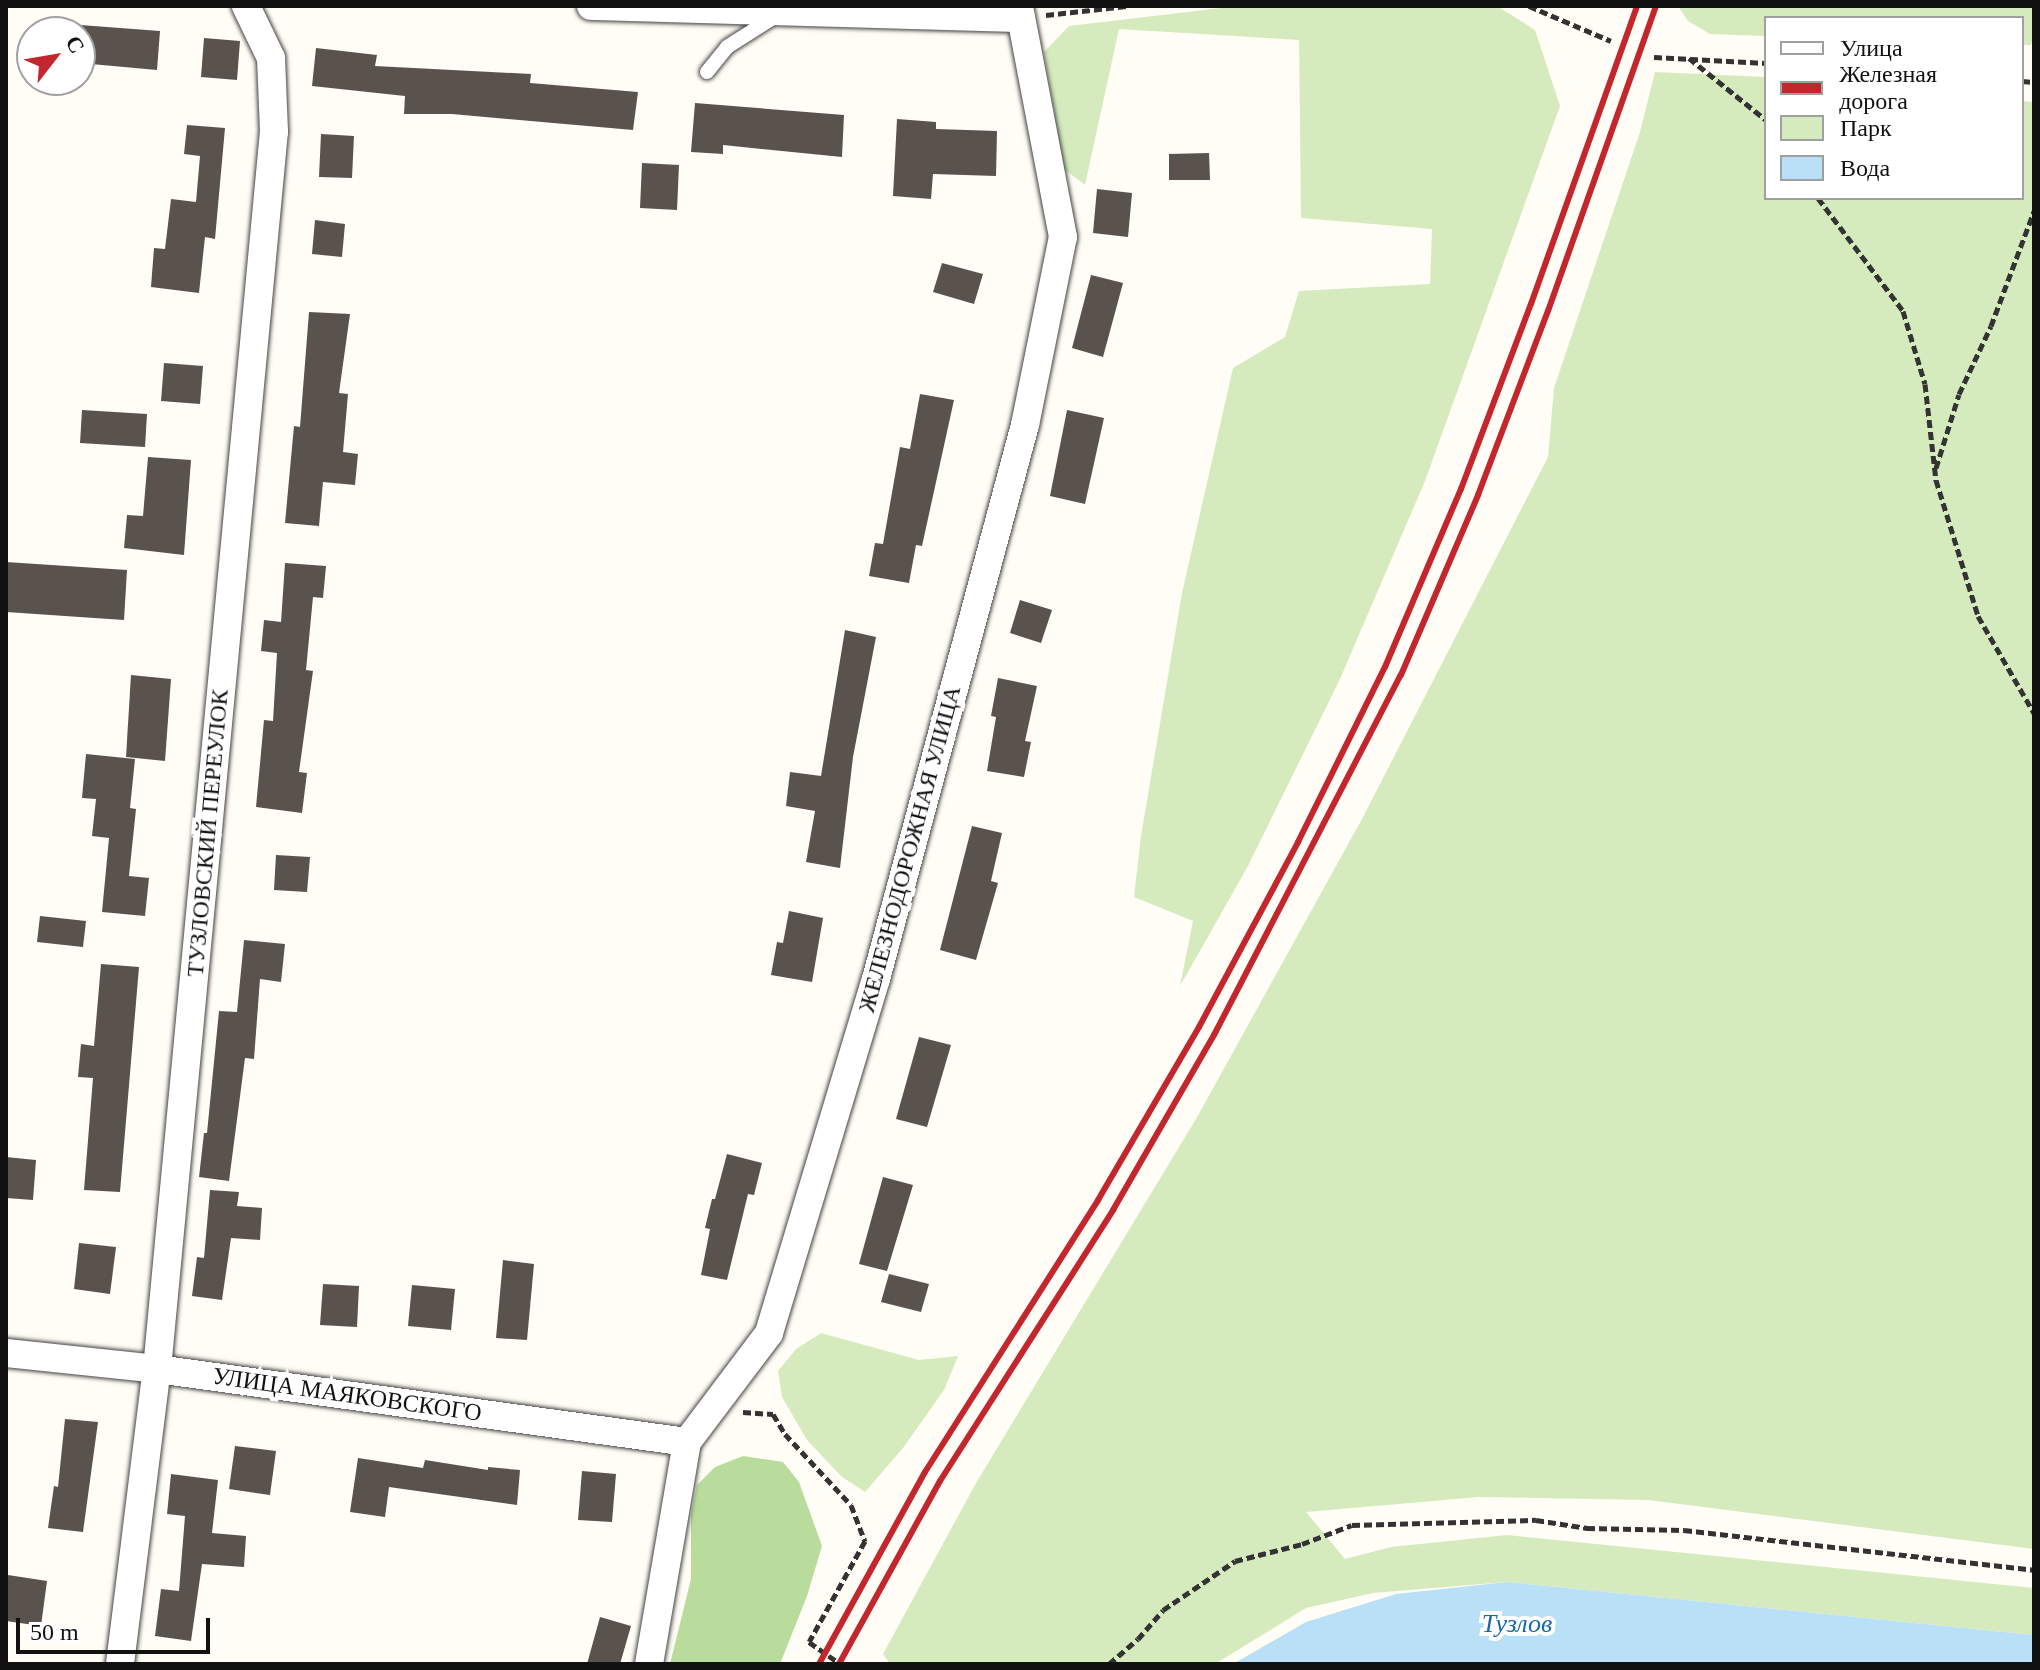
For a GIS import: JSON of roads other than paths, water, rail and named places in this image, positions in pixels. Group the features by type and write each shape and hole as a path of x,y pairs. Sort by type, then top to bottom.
{"street":[{"name":"ТУЗЛОВСКИЙ ПЕРЕУЛОК","path":"120,1664 157,1369 274,132 275,93 271,58 246,6"},
{"path":"591,6 783,12 1020,12"},
{"name":"ЖЕЛЕЗНОДОРОЖНАЯ УЛИЦА","path":"649,1664 687,1442 769,1333 876,979 1025,425 1063,237 1020,12"},
{"name":"УЛИЦА МАЯКОВСКОГО","path":"6,1353 157,1369 687,1442"}],"lane":[{"path":"707,72 727,47 783,12"}],"water":[{"name":"Тузлов","path":"1507,1582 2034,1635 2034,1664 1233,1664 1306,1622 1396,1594"}],"railway":[{"path":"819,1664 925,1472 1098,1200 1199,1027 1298,842 1385,667 1461,489 1531,304 1637,6"},
{"path":"839,1664 940,1481 1113,1210 1214,1035 1401,675 1478,495 1548,311 1656,6"}]}
